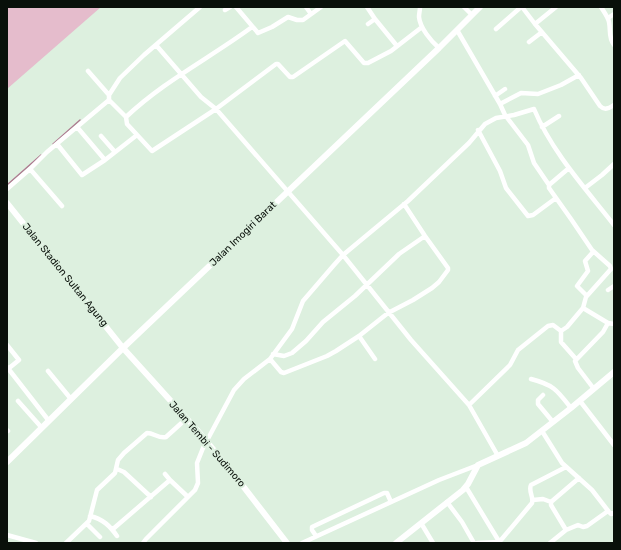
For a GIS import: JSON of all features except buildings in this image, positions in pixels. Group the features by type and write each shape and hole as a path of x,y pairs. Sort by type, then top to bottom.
{"main road":[{"name":"Jalan Imogiri Barat","path":"7,462 287,190 480,7"},
{"name":"Jalan Stadion Sultan Agung","path":"7,203 123,348"},
{"name":"Jalan Tembi - Sudimoro","path":"123,348 236,477 287,543"},
{"path":"396,543 466,487 478,465 522,445 542,431 614,373"}],"street":[{"path":"7,189 109,98 120,78 194,9 200,7"},
{"path":"225,10 230,7"},
{"path":"236,7 258,33 272,27 288,17 300,20 321,7"},
{"path":"306,7 311,14"},
{"path":"367,7 397,46"},
{"path":"420,7 419,19 422,27 430,39 438,47"},
{"path":"465,7 471,14"},
{"path":"496,29 521,7 579,75 600,106 605,109 614,105"},
{"path":"535,24 556,7"},
{"path":"601,7 608,18 609,37 614,45"},
{"path":"608,18 614,14"},
{"path":"368,24 375,19"},
{"path":"126,117 151,94 252,27"},
{"path":"88,71 126,117 127,124 152,151 216,109 276,64 278,64 290,77 293,77 345,41 361,60 366,63 386,54 422,27"},
{"path":"457,30 505,115 530,149 534,163 549,185 550,189 593,252 610,266 611,269 585,299 583,308 567,327 561,331"},
{"path":"528,42 542,32"},
{"path":"156,45 201,97 216,109 287,190 343,255 388,313 469,405 498,456"},
{"path":"500,104 521,93 538,94 561,85 579,75"},
{"path":"495,96 505,89"},
{"path":"143,543 146,538 197,487 197,463 206,442 236,387 270,360 292,329 305,299 343,255 404,204 469,143 478,130 488,121 505,115 514,115 534,109 542,127 569,168 614,225"},
{"path":"542,127 559,116"},
{"path":"77,127 105,160"},
{"path":"478,130 500,171 506,188 528,216 533,216 556,198"},
{"path":"57,144 82,175 105,160 137,135"},
{"path":"101,136 115,152"},
{"path":"585,188 614,164"},
{"path":"549,185 569,168"},
{"path":"30,170 62,206"},
{"path":"270,360 281,372 285,373 327,356 359,336 388,313 413,300 432,288 438,282 448,270 447,267 404,204"},
{"path":"273,354 284,356 292,354 323,322 367,285 399,254 425,236"},
{"path":"587,296 577,286 588,271 585,261 593,252"},
{"path":"608,290 614,286"},
{"path":"583,308 608,323 614,324"},
{"path":"576,359 603,332 608,323"},
{"path":"469,405 510,365 517,352 525,344 550,325 553,325 561,331"},
{"path":"561,331 561,342 576,359 575,363 594,389"},
{"path":"359,336 375,359"},
{"path":"7,345 19,360 8,368 49,421"},
{"path":"48,371 71,399"},
{"path":"531,379 542,382 554,388 571,408"},
{"path":"543,396 539,399 538,404 553,422"},
{"path":"18,401 42,428"},
{"path":"580,401 614,445"},
{"path":"66,543 87,524 98,490 115,473 118,460 124,453 147,433 152,433 160,437 166,437 186,419"},
{"path":"542,431 566,467 595,494 611,514 614,513"},
{"path":"302,543 451,475 478,465"},
{"path":"477,543 499,542 509,532 533,500 530,489 531,485 566,467"},
{"path":"117,469 124,472 151,497"},
{"path":"165,474 188,497"},
{"path":"551,502 579,478"},
{"path":"112,529 170,480"},
{"path":"466,487 499,542"},
{"path":"316,536 312,530 312,527 384,493 387,493 391,502"},
{"path":"533,500 540,499 551,502"},
{"path":"448,502 474,543"},
{"path":"551,502 551,505 566,530"},
{"path":"550,543 566,530 578,525 583,527 587,526 608,511"},
{"path":"90,516 102,520 117,536"},
{"path":"420,523 433,543"},
{"path":"87,524 100,537"},
{"path":"8,537 36,543"}],"shaded area":[{"path":"7,7 101,7 7,89"}],"waterway":[{"path":"53,144 80,120"},
{"path":"7,185 41,155"}]}
